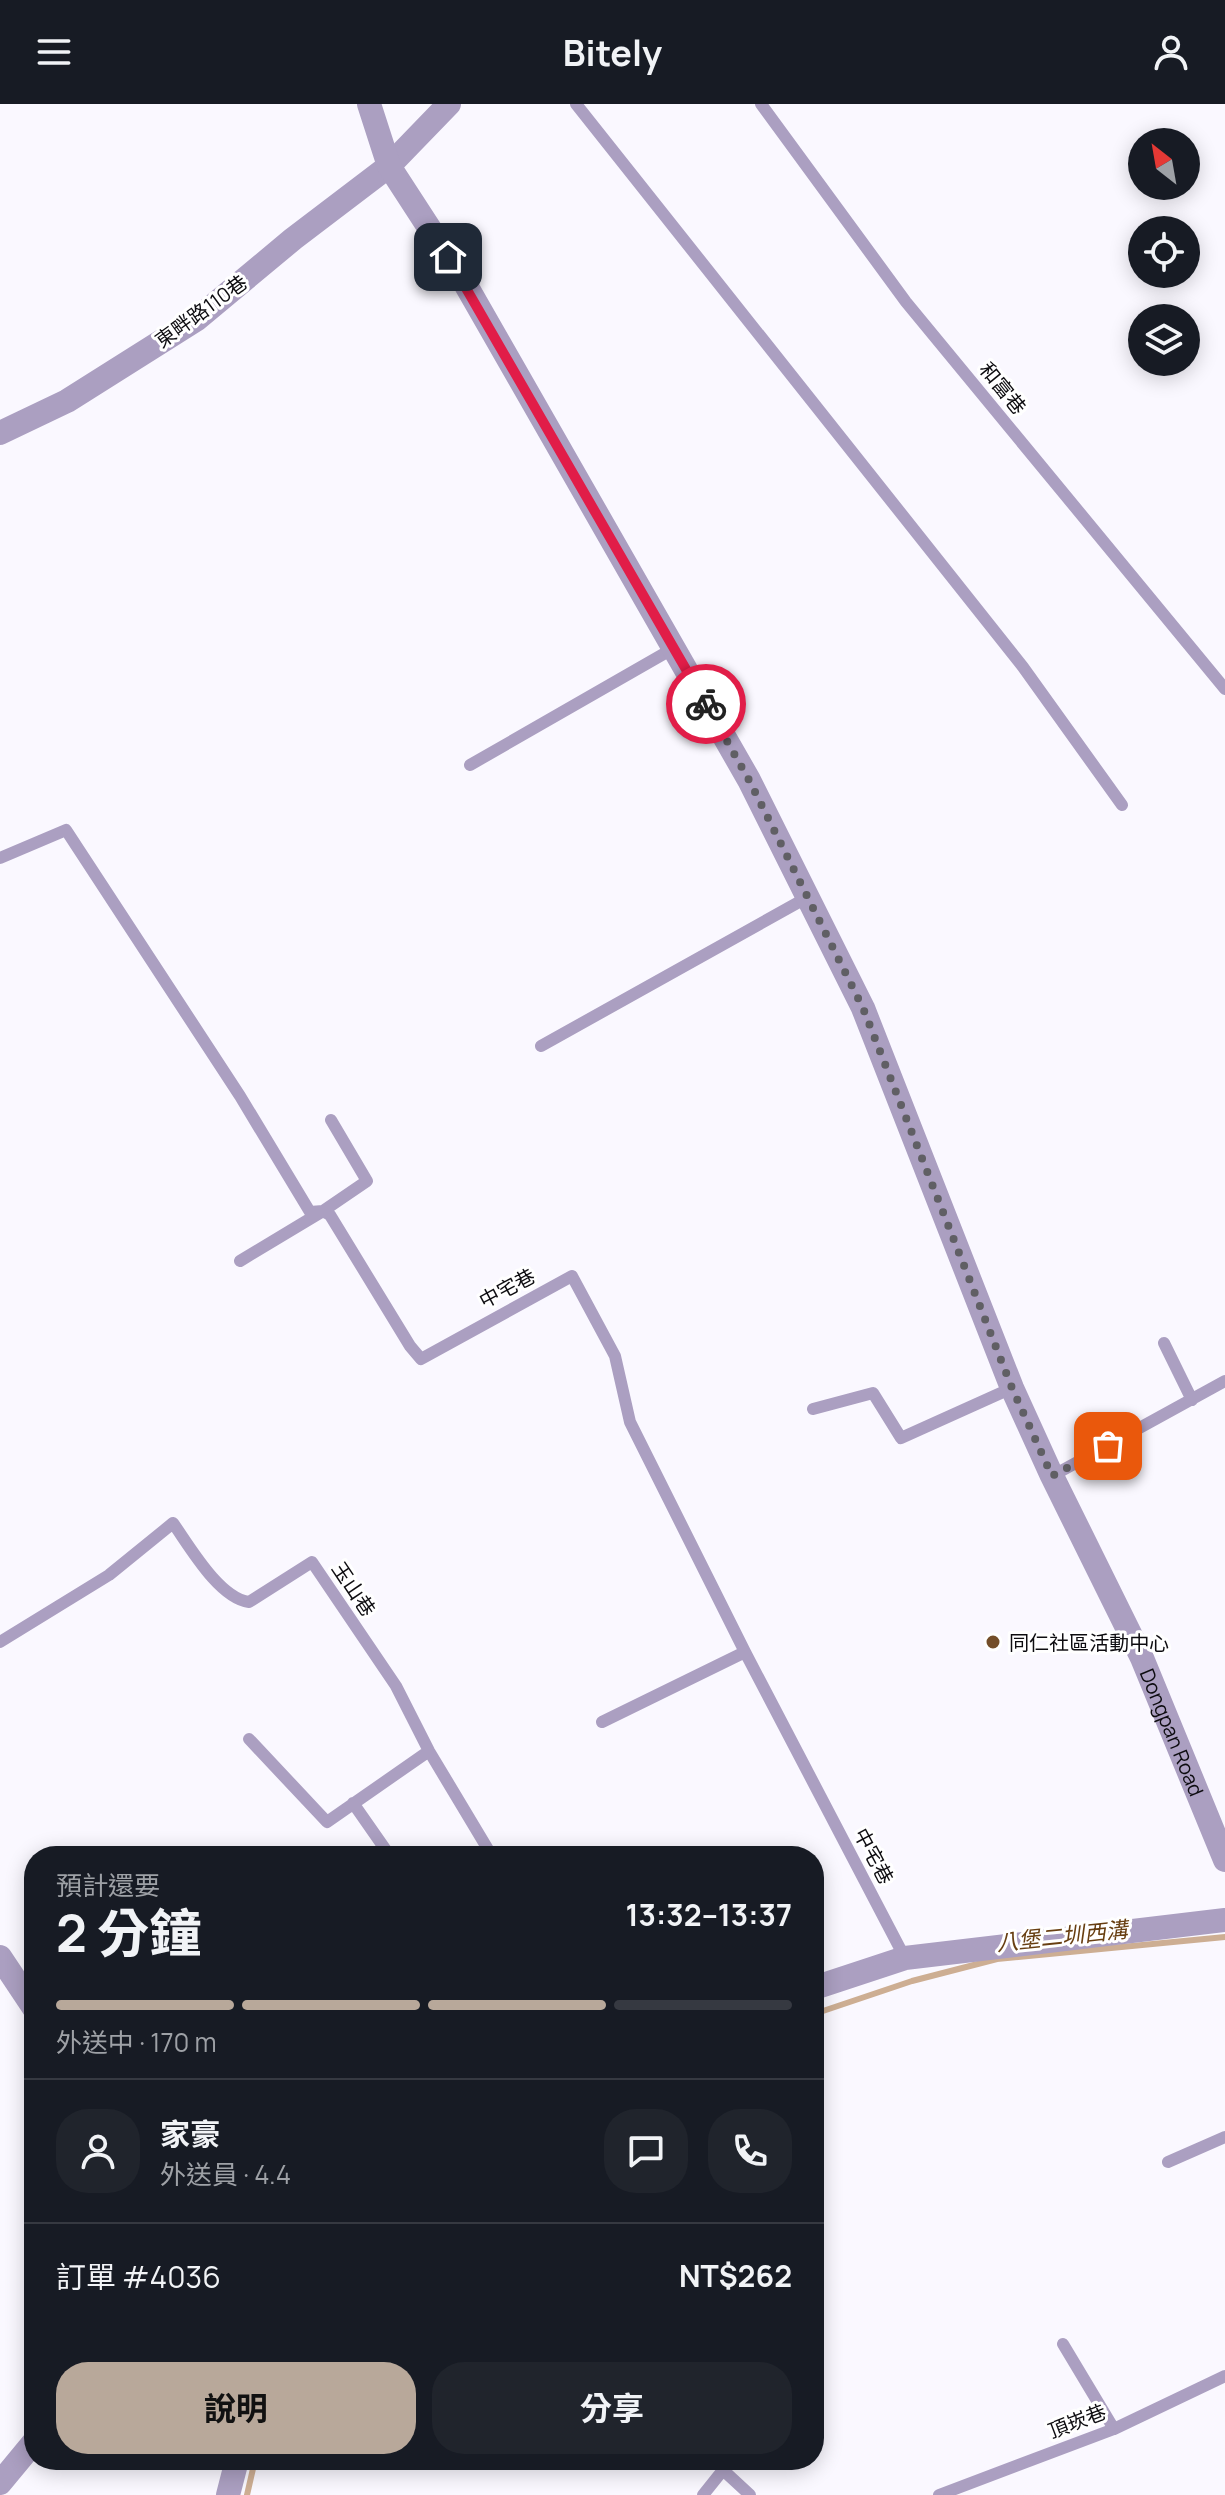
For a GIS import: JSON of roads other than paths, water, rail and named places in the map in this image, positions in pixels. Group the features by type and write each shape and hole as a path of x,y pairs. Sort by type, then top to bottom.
{"street":[{"name":"Dongpan Road","path":"369,104 389,166 463,280 749,780 863,1008 1012,1388 1142,1658 1225,1860"},
{"name":"東畔路110巷","path":"0,433 67,401 197,319 293,239 389,166 449,104"},
{"path":"824,1985 905,1958 1225,1920"},
{"path":"0,1957 24,1993"},
{"path":"0,2483 24,2454"},
{"path":"228,2495 234,2470"}],"lane":[{"path":"576,104 1023,667 1122,805"},
{"name":"和富巷","path":"761,104 906,302 1225,689"},
{"path":"470,765 674,648"},
{"name":"中宅巷","path":"0,858 66,830 240,1096 310,1212 323,1211 330,1215 421,1359 572,1276 615,1356 630,1422 745,1652 905,1958"},
{"path":"541,1046 808,897"},
{"path":"240,1261 367,1181 331,1120"},
{"path":"1164,1343 1192,1400"},
{"path":"1052,1476 1225,1381"},
{"path":"813,1409 873,1393 901,1438 1012,1388"},
{"name":"玉山巷","path":"0,1642 109,1575 173,1523 209,1574 238,1601 249,1602 312,1562 396,1686 429,1751 486,1846"},
{"path":"602,1722 745,1652"},
{"path":"249,1739 327,1822 429,1751"},
{"path":"353,1803 383,1846"},
{"path":"1168,2162 1225,2137"},
{"path":"1063,2344 1114,2429"},
{"name":"頂崁巷","path":"939,2495 1114,2429 1225,2376"},
{"path":"703,2495 723,2470 750,2495"}],"waterway":[{"name":"八堡二圳西溝","path":"824,2011 912,1981 997,1959 1225,1937"},
{"name":"八堡二圳西溝","path":"247,2495 253,2470"}],"place":[{"name":"同仁社區活動中心","path":"993,1642"}]}
